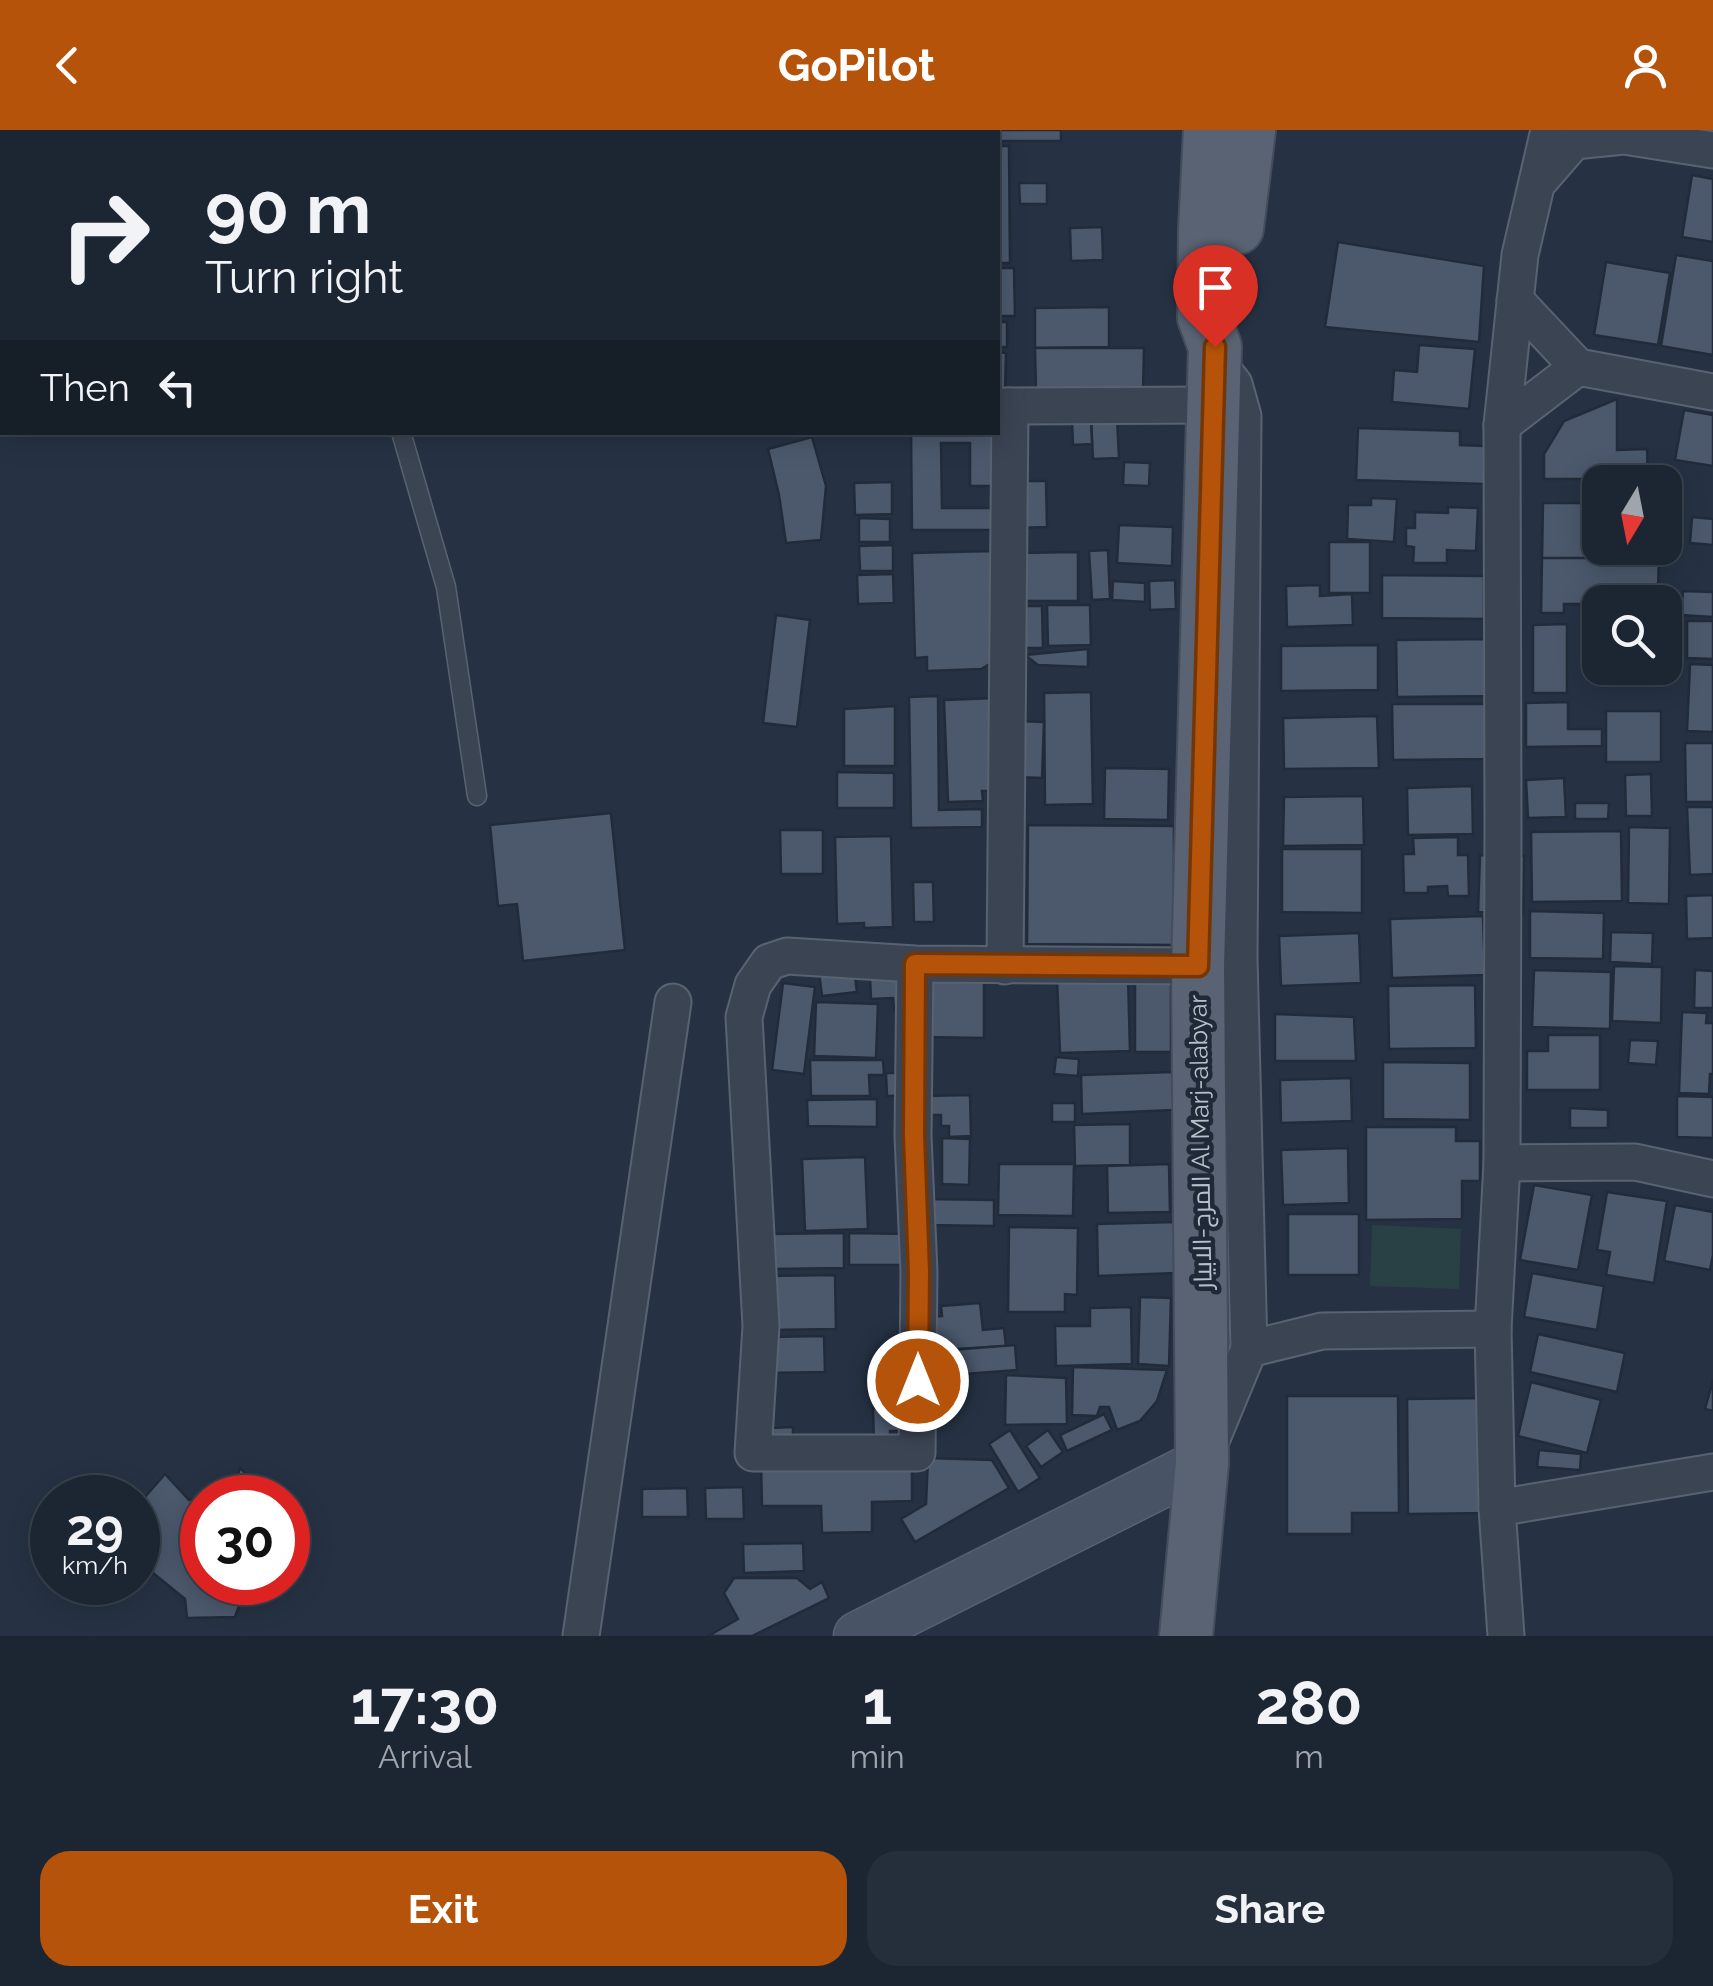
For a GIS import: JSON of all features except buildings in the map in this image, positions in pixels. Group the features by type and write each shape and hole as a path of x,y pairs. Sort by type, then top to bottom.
{"main road":[{"name":"المرج-الابيار Al Marj-alabyar","path":"1186,1636 1202,1463 1198,966 1214,370 1204,317 1210,130"},
{"name":"المرج-الابيار Al Marj-alabyar","path":"1214,370 1227,320 1249,130"}],"street":[{"path":"1506,1636 1497,1508 1493,1330 1502,1163 1502,425 1520,256 1549,130"},
{"path":"1538,184 1574,141 1624,136 1713,150"},
{"path":"1515,300 1578,367 1713,392"},
{"path":"1502,425 1578,367"},
{"path":"858,1636 1202,1463 1249,1349 1239,958 1243,416 1234,384 1214,370 1004,406 1005,966"},
{"path":"915,964 918,1453 754,1453 761,1326 744,1017 752,985 770,962 788,956 915,964 1198,966"},
{"path":"581,1636 673,1002"},
{"path":"1502,1163 1635,1162 1713,1179"},
{"path":"1249,1349 1322,1331 1493,1330"},
{"path":"1497,1508 1713,1472"}],"lane":[{"path":"401,435 446,586 477,796"}],"green space":[{"path":"1372,1225 1461,1229 1459,1289 1370,1286"}],"route":[{"path":"918,1381 915,964 1198,966 1215,347"}]}
